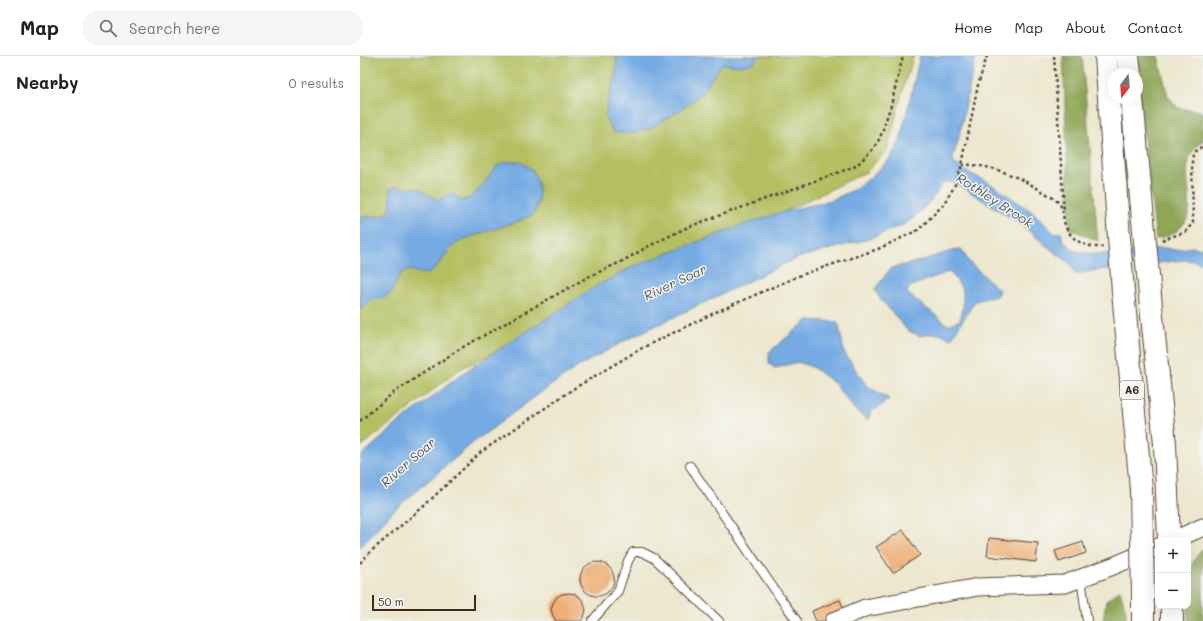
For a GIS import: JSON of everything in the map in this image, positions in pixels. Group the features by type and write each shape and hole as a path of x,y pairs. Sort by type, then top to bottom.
{"highway":[{"name":"A6","path":"1106,56 1123,291 1141,489 1143,621"},
{"path":"1128,56 1129,68"},
{"name":"A6","path":"1133,104 1164,444 1169,537"},
{"path":"1172,609 1172,621"}],"street":[{"path":"1181,537 1203,527"},
{"path":"834,621 865,608 978,587 1065,584 1155,548"}],"lane":[{"path":"690,466 797,621"},
{"path":"592,621 618,592 628,561 633,552 642,552 654,558 719,621"},
{"path":"1081,578 1087,621"}],"path":[{"path":"360,421 393,393 458,350 586,278 623,261 647,247 688,227 856,166 873,149 880,138 891,105 903,56"},
{"path":"360,563 370,552 423,507 481,452 573,389 642,348 716,312 801,275 878,249 918,230 943,205 954,187 962,166 978,85 986,56"},
{"path":"1054,56 1064,221"}],"green space":[{"path":"360,56 914,56 904,85 887,150 866,172 460,369 360,447"},
{"path":"1063,56 1082,56 1098,241 1070,229"},
{"path":"1136,56 1158,56 1168,96 1178,108 1203,113 1203,141 1194,150 1189,159 1187,169 1190,202 1186,221 1174,233 1156,239 1140,104 1143,104 1143,68 1137,68"},
{"path":"1203,549 1203,621 1188,621 1188,609 1191,609 1191,570 1197,556"},
{"path":"1120,590 1126,611 1126,621 1103,621 1106,601"}],"water":[{"path":"617,56 760,56 753,63 741,66 722,64 701,94 676,113 650,128 631,134 613,132 605,117 608,100 615,78"},
{"path":"920,56 976,56 958,141 953,157 954,163 965,171 986,181 1034,213 1055,234 1060,232 1062,239 1073,250 1084,253 1098,254 1164,248 1175,250 1192,247 1203,249 1203,264 1195,261 1184,260 1075,274 1071,264 1022,225 964,188 953,182 946,182 942,184 936,194 922,210 907,223 872,238 797,258 624,341 576,368 474,442 394,510 360,547 360,457 397,424 466,371 593,288 634,266 779,213 832,200 851,191 870,178 888,161 900,141"},
{"path":"506,162 521,162 532,170 538,182 539,201 534,214 519,221 464,239 452,246 439,264 429,274 411,270 401,273 391,293 381,299 371,300 360,310 361,217 383,216 391,209 390,189 398,186 407,189 418,188 438,200 445,196 454,194 461,201 470,198 482,186 497,166"},
{"path":"961,249 969,262 999,290 997,296 975,301 951,339 942,334 920,336 908,331 879,297 875,289 891,268","holes":["950,271 963,290 963,308 960,320 948,325 907,293 909,287"]},
{"path":"808,320 837,322 844,352 866,385 889,399 878,408 871,411 868,420 855,410 834,383 812,367 798,362 775,368 769,364 769,352"}],"building":[{"path":"903,530 920,555 893,573 876,547"},
{"path":"989,538 1038,543 1036,562 987,556"},
{"path":"1083,542 1086,553 1059,562 1055,551"},
{"path":"594,562 600,562 609,567 613,573 613,585 609,591 600,596 594,596 585,591 580,582 580,576 585,567"},
{"path":"562,594 575,594 581,598 586,610 584,617 581,621 556,621 551,609 553,603 557,597"},
{"path":"840,600 845,612 824,621 816,621 812,611"}],"water label":[{"name":"Rothley Brook","path":"995,200"},
{"name":"River Soar","path":"675,282"},
{"name":"River Soar","path":"408,462"}]}
